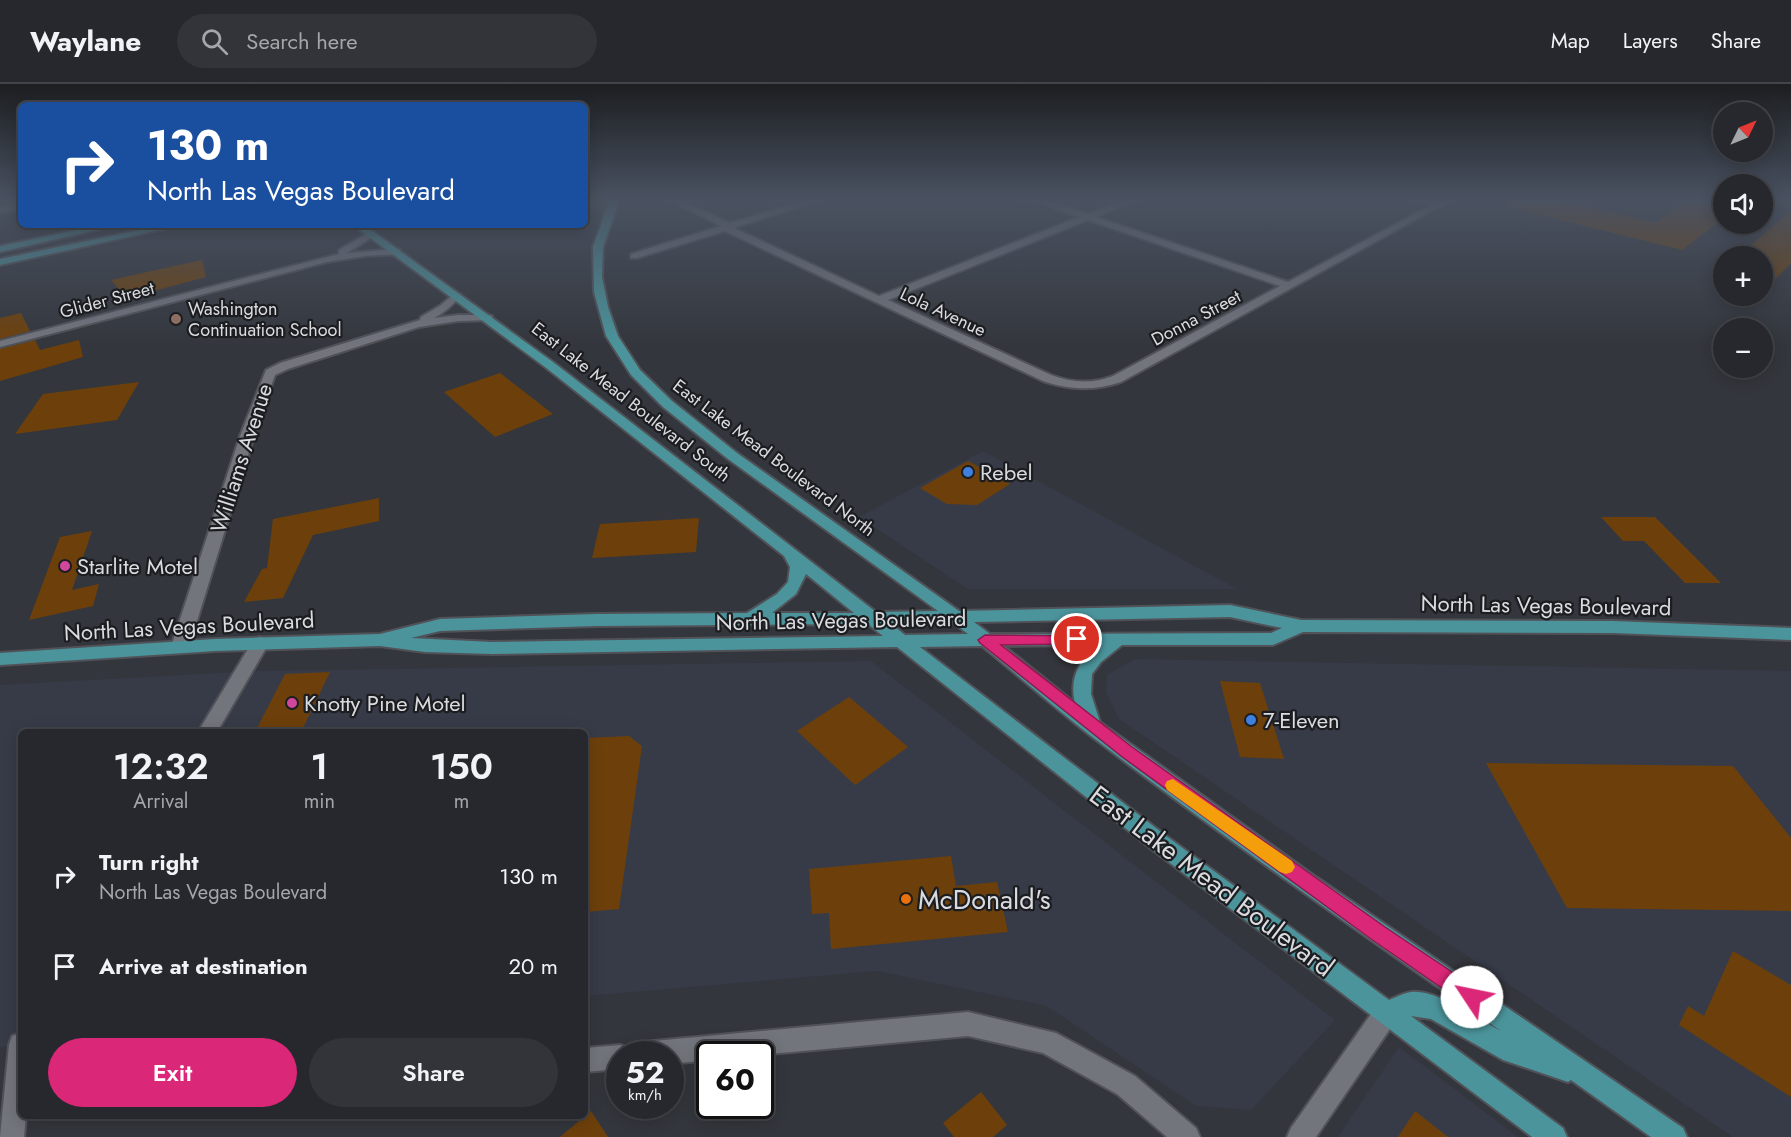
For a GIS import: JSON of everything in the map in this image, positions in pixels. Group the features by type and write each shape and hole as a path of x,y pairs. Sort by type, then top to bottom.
{"main road":[{"path":"0,262 62,249"},
{"name":"East Lake Mead Boulevard South","path":"393,249 488,318 874,618"},
{"name":"East Lake Mead Boulevard North","path":"599,249 598,291 604,315 619,350 658,396 726,452 955,616"},
{"path":"752,618 780,600 790,591 797,579 799,568 789,550"},
{"name":"North Las Vegas Boulevard","path":"380,640 440,626 597,620 874,618 1230,611 1301,626 1613,627 1791,634"},
{"path":"955,616 1093,727 1378,933 1586,1074 1674,1137"},
{"name":"East Lake Mead Boulevard","path":"874,618 1106,803 1554,1137"},
{"name":"North Las Vegas Boulevard","path":"0,659 260,643 380,640 425,646 492,648 985,640 1273,639 1301,626"},
{"path":"1093,727 1081,699 1083,673 1090,660 1119,639"},
{"path":"1387,1012 1410,1004 1422,1004 1437,1009 1512,1051 1586,1074"}],"street":[{"name":"Glider Street","path":"327,259 347,249"},
{"path":"634,256 656,249"},
{"name":"Lola Avenue","path":"773,249 1047,378 1066,385 1084,387"},
{"path":"878,300 1007,249"},
{"path":"1182,249 1290,286"},
{"name":"Donna Street","path":"1084,387 1102,385 1117,379 1357,249"},
{"name":"Glider Street","path":"0,344 327,259 365,253 397,252"},
{"path":"417,324 445,307 456,295"},
{"path":"417,324 451,319 488,318"},
{"name":"Williams Avenue","path":"180,647 247,436 270,373 284,366 417,324"},
{"path":"209,729 260,643"},
{"path":"1300,1137 1387,1012"},
{"path":"684,1050 968,1024 1047,1042 1126,1085 1187,1137"},
{"path":"588,1060 606,1058"},
{"path":"11,1119 18,1067"}],"shaded area":[{"path":"983,451 1237,589 968,589 859,517"},
{"path":"1135,659 1791,671 1791,1137 1733,1137 1119,719 1106,692 1107,675"},
{"path":"871,661 1335,1020 1251,1110 1196,1106 1047,1006 877,971 588,996 588,729 18,729 18,1046 0,1047 0,685 258,671"},
{"path":"1399,1047 1518,1137 1338,1137"}],"building":[{"path":"1773,249 1791,249 1791,263 1773,279"},
{"path":"202,260 206,277 127,298 111,280"},
{"path":"21,313 30,331 0,339 0,318"},
{"path":"35,340 40,350 79,340 83,357 0,381 0,349"},
{"path":"500,373 553,414 495,437 444,392"},
{"path":"139,382 117,420 15,434 43,394"},
{"name":"Rebel","path":"968,461 1010,484 977,505 947,504 920,488"},
{"path":"379,498 379,521 313,535 283,598 244,602 262,569 267,568 273,519"},
{"path":"1601,517 1655,517 1721,583 1685,583 1644,541 1623,541"},
{"path":"699,518 696,552 592,558 600,524"},
{"name":"Starlite Motel","path":"92,531 72,590 99,584 93,606 29,620 60,537"},
{"name":"Knotty Pine Motel","path":"330,672 302,729 257,729 285,674"},
{"name":"7-Eleven","path":"1220,681 1260,683 1284,759 1240,757"},
{"path":"849,697 908,747 855,785 797,731"},
{"path":"629,736 642,746 619,909 588,912 588,738"},
{"path":"1486,763 1733,766 1791,838 1791,911 1567,908"},
{"name":"McDonald's","path":"951,856 956,886 997,882 1008,932 831,949 829,913 812,914 809,869"},
{"path":"1733,951 1791,985 1791,1097 1679,1025 1688,1006 1704,1016"},
{"path":"981,1092 1007,1125 993,1137 954,1137 943,1123"},
{"path":"591,1111 608,1137 560,1137 581,1119 588,1119 588,1114"},
{"path":"1415,1111 1448,1137 1398,1137"}],"slow traffic":[{"path":"1173,785 1286,867"}],"place":[{"name":"Washington Continuation School","path":"176,319"},
{"name":"Rebel","path":"968,472"},
{"name":"Starlite Motel","path":"65,566"},
{"name":"Knotty Pine Motel","path":"292,703"},
{"name":"7-Eleven","path":"1251,720"},
{"name":"McDonald's","path":"906,899"}],"route":[{"path":"1077,639 985,640 1127,752 1378,933 1472,997"}]}
